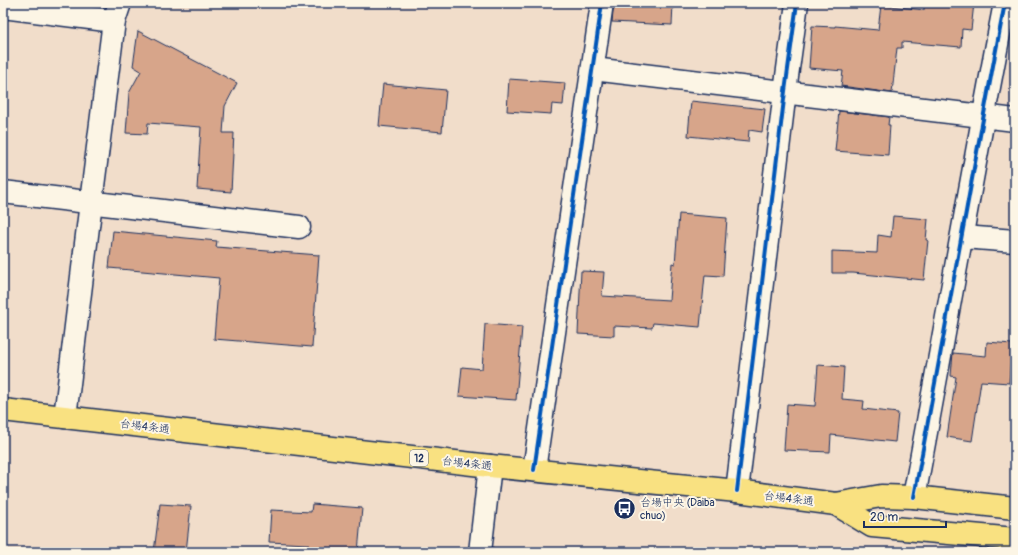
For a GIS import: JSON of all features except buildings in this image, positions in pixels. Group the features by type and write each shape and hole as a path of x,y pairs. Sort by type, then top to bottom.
{"highway":[{"name":"台場4条通","path":"3,410 490,466 737,491 836,504 881,496 914,497 1015,508"},
{"name":"台場4条通","path":"836,504 872,526 1015,539"}],"street":[{"path":"534,470 602,3"},
{"path":"737,491 797,3"},
{"path":"914,497 1005,3"},
{"path":"3,7 117,12 91,202 65,417"},
{"path":"593,69 1015,120"},
{"path":"3,192 299,227"},
{"path":"962,237 1015,241"},
{"path":"480,552 490,466"}],"cycle path":[{"path":"534,470 602,3"},
{"path":"737,491 797,3"},
{"path":"914,497 1005,3"}],"place":[{"name":"台場中央 (Daiba chuo)","path":"624,508"}]}
